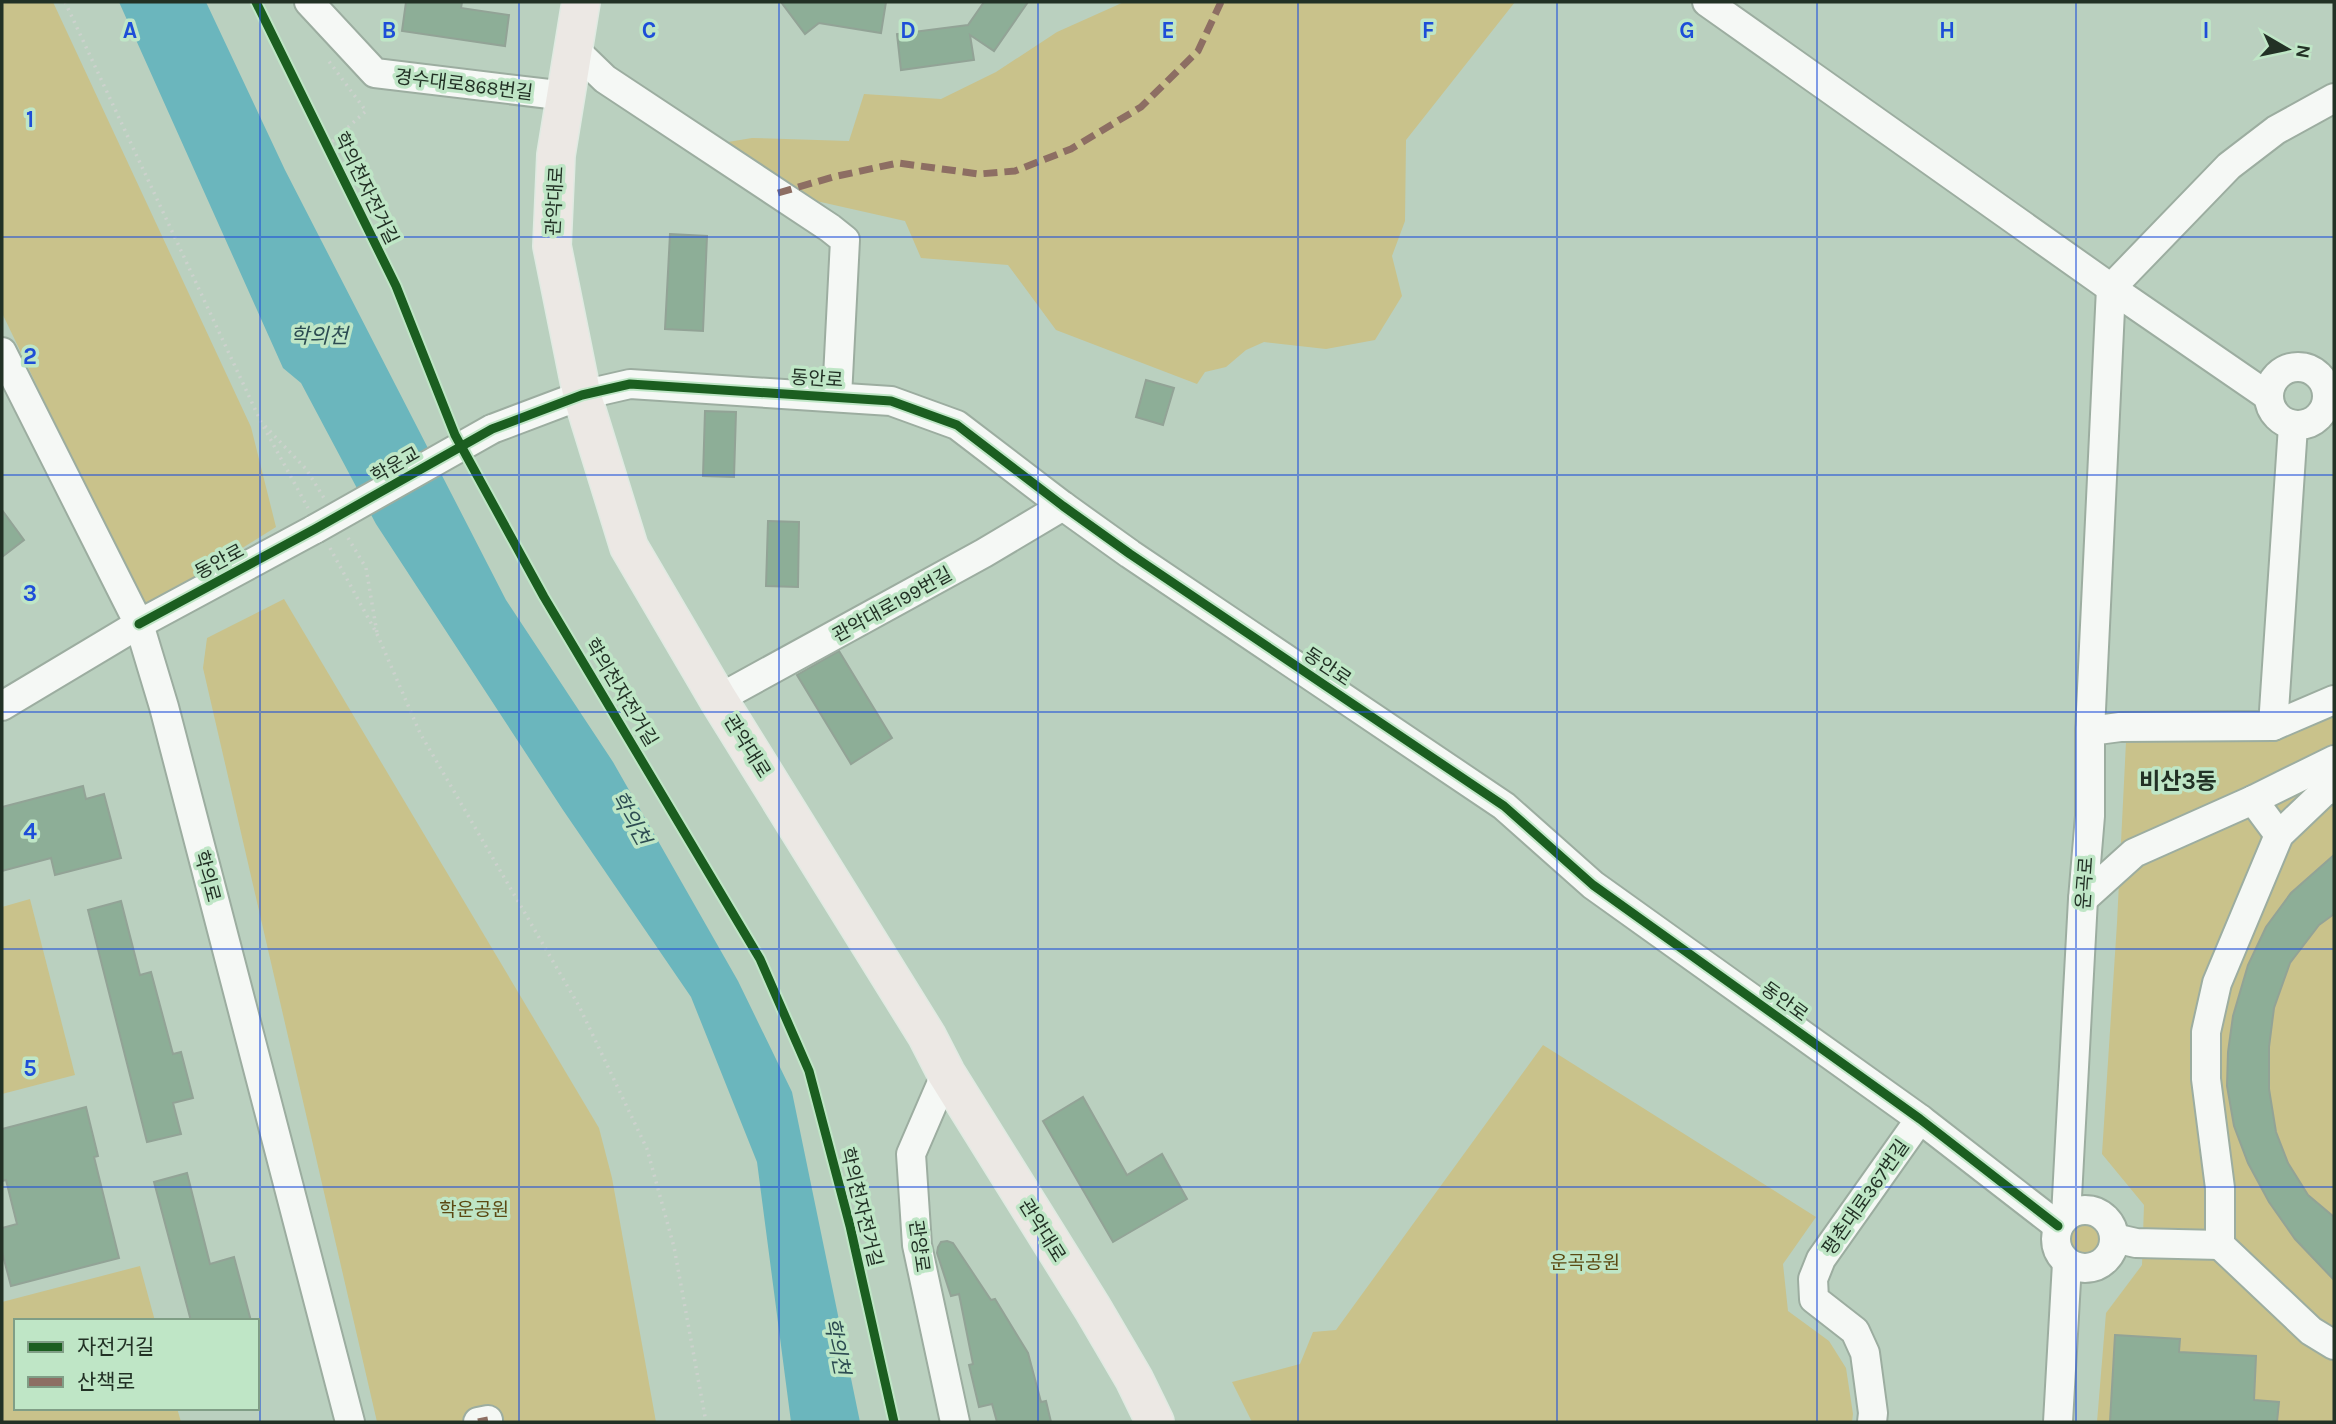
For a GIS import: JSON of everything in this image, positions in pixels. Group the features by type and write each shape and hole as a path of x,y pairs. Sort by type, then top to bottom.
{"main road":[{"name":"관악대로","path":"581,2 556,155 552,246 582,395 629,547 719,699 927,1036 946,1073 1093,1309 1134,1379 1155,1422"}],"street":[{"name":"경수대로868번길","path":"309,2 375,73 566,96"},
{"path":"1707,2 2268,396"},
{"path":"574,48 605,79 845,240 837,397"},
{"path":"2111,288 2230,166 2276,130 2334,98"},
{"name":"운곡로","path":"2062,1221 2090,816 2090,731 2111,288"},
{"name":"학의로","path":"2,352 139,624 167,718 350,1422"},
{"path":"2290,367 2303,367 2329,377 2325,408 2318,419 2306,425 2292,426 2280,420 2271,410 2268,396 2279,373 2290,367"},
{"name":"동안로","path":"492,429 582,395 629,384 891,401 957,425 1130,554 1504,806 1593,885 2062,1221"},
{"path":"2273,726 2292,426"},
{"name":"학운교","path":"317,528 492,429"},
{"name":"관악대로199번길","path":"719,699 973,559 1063,506"},
{"name":"동안로","path":"2,706 139,624 317,528"},
{"path":"2090,731 2120,727 2273,726 2334,700"},
{"path":"2083,899 2134,853 2334,761"},
{"path":"2220,1245 2220,1188 2206,1079 2206,1032 2217,983 2279,835 2323,792 2334,788"},
{"path":"2253,800 2279,835"},
{"name":"관양로","path":"946,1073 911,1154 917,1245 955,1422"},
{"name":"평촌대로367번길","path":"1872,1422 1865,1353 1855,1331 1814,1299 1813,1279 1821,1259 1920,1119"},
{"path":"2090,1210 2102,1215 2111,1225 2114,1238 2112,1251 2104,1262 2092,1268 2079,1269 2067,1263 2058,1253 2055,1239 2062,1221 2077,1211 2090,1210"},
{"path":"2114,1238 2136,1243 2220,1245 2311,1331 2334,1345"},
{"path":"2058,1422 2067,1263"}],"path":[{"path":"65,2 261,422 378,636 420,733 579,1006 647,1149 674,1247 706,1422"},
{"path":"326,56 366,111 327,146"}],"green space":[{"path":"2,2 53,2 251,427 276,527 144,609 2,313"},
{"path":"1124,2 1515,2 1406,140 1405,221 1392,256 1402,296 1375,340 1326,349 1264,342 1246,350 1226,367 1205,372 1197,384 1056,330 1008,265 921,258 905,221 794,196 728,142 752,138 849,141 864,94 941,99 996,72 1057,32"},
{"name":"학운공원","path":"284,599 599,1128 612,1178 656,1422 377,1422 203,668 207,638"},
{"path":"2334,708 2334,1422 2097,1422 2106,1313 2142,1265 2144,1205 2102,1154 2126,742 2136,732"},
{"path":"30,899 75,1075 2,1094 2,907"},
{"name":"운곡공원","path":"1543,1045 1816,1217 1783,1264 1788,1311 1829,1341 1846,1368 1852,1422 1252,1422 1232,1382 1300,1364 1313,1332 1336,1330"},
{"path":"2085,1222 2097,1227 2102,1239 2097,1251 2085,1256 2073,1251 2068,1239 2073,1227"},
{"path":"140,1266 154,1319 14,1319 14,1410 178,1410 181,1422 2,1422 2,1302"}],"water":[{"name":"학의천","path":"119,2 206,2 285,170 506,600 613,762 738,981 792,1092 860,1422 791,1422 757,1162 691,997 563,810 376,524 301,383 283,368"}],"building":[{"path":"406,2 462,2 461,8 509,15 505,46 402,31"},
{"path":"781,2 886,2 881,33 819,23 805,34"},
{"path":"984,2 1028,2 994,51 970,35 974,60 901,70 897,34 968,25"},
{"path":"670,234 707,236 703,331 665,329"},
{"path":"1146,380 1174,388 1163,425 1136,417"},
{"path":"705,411 736,412 734,477 703,476"},
{"path":"2,510 24,540 2,557"},
{"path":"768,521 799,522 798,587 766,586"},
{"path":"839,651 892,738 851,764 797,675"},
{"path":"83,786 86,799 104,794 121,858 55,875 51,858 2,871 2,807"},
{"path":"2334,855 2334,914 2319,925 2290,963 2274,1008 2269,1047 2269,1089 2276,1132 2288,1163 2308,1195 2334,1217 2334,1280 2295,1239 2269,1202 2248,1163 2234,1126 2227,1086 2233,1016 2248,965 2266,927 2291,893"},
{"path":"121,901 140,975 151,972 173,1054 181,1052 193,1098 173,1103 181,1134 147,1142 88,910"},
{"path":"1083,1097 1127,1175 1162,1154 1187,1199 1113,1242 1043,1121"},
{"path":"86,1107 98,1156 94,1157 119,1258 11,1286 2,1252 2,1228 17,1224 6,1180 2,1181 2,1129"},
{"path":"187,1173 210,1264 234,1257 250,1319 190,1319 154,1182"},
{"path":"941,1242 953,1243 991,1300 995,1299 1028,1353 1041,1402 1046,1401 1051,1422 997,1422 992,1404 979,1407 969,1365 973,1364 959,1294 951,1296 937,1253"},
{"path":"2115,1335 2180,1339 2179,1352 2256,1356 2254,1400 2279,1402 2277,1422 2110,1422"}],"marked path":[{"path":"778,193 833,177 898,163 979,174 1015,171 1071,149 1141,107 1198,51 1221,2"},
{"path":"478,1422 488,1420"}],"cycle path":[{"name":"학의천자전거길","path":"256,2 396,286 455,435 544,597 760,959 809,1071 850,1226 894,1422"},
{"path":"139,624 492,429 582,395 630,384 891,401 957,425 1130,554 1504,806 1593,885 1920,1119 2058,1226"}],"district":[{"name":"비산3동","path":"2178,781"}]}
